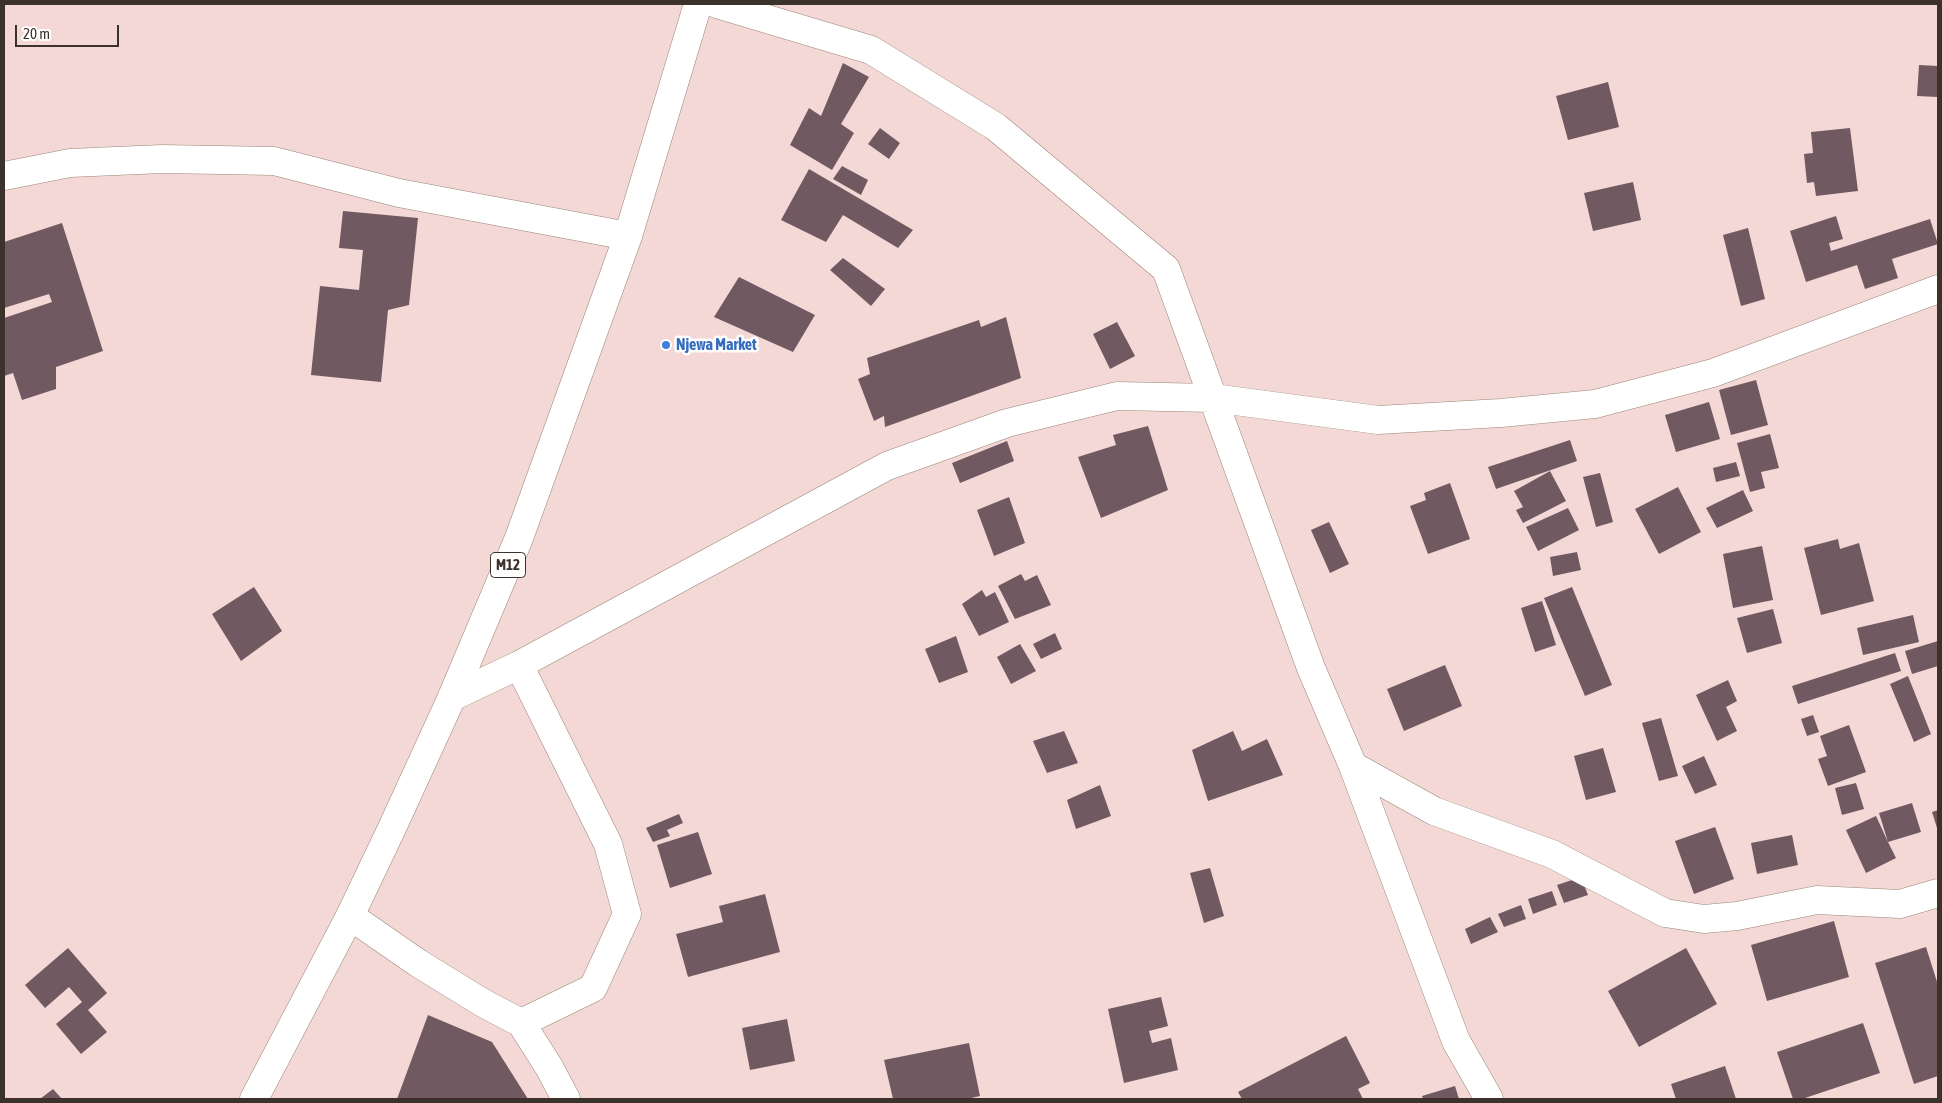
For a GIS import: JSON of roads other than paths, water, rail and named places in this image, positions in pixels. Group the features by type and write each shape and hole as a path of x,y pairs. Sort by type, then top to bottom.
{"main road":[{"name":"M12","path":"254,1099 350,916 452,697 519,538 628,236 698,4"},
{"path":"717,4 871,50 996,127 1166,269 1311,668 1353,766 1456,1041 1489,1099"},
{"path":"4,176 79,163 162,159 274,161 399,193 628,236"},
{"path":"452,697 519,665 887,466 1008,423 1117,396 1213,398 1378,420 1500,413 1595,404 1713,373 1938,289"},
{"path":"519,665 608,844 627,914 593,988 521,1023"},
{"path":"1353,766 1434,811 1552,854 1665,913 1704,919 1738,916 1816,900 1900,904 1938,893"},
{"path":"350,916 418,963 521,1023 549,1067 566,1099"}],"place":[{"name":"Njewa Market","path":"666,345"}]}
